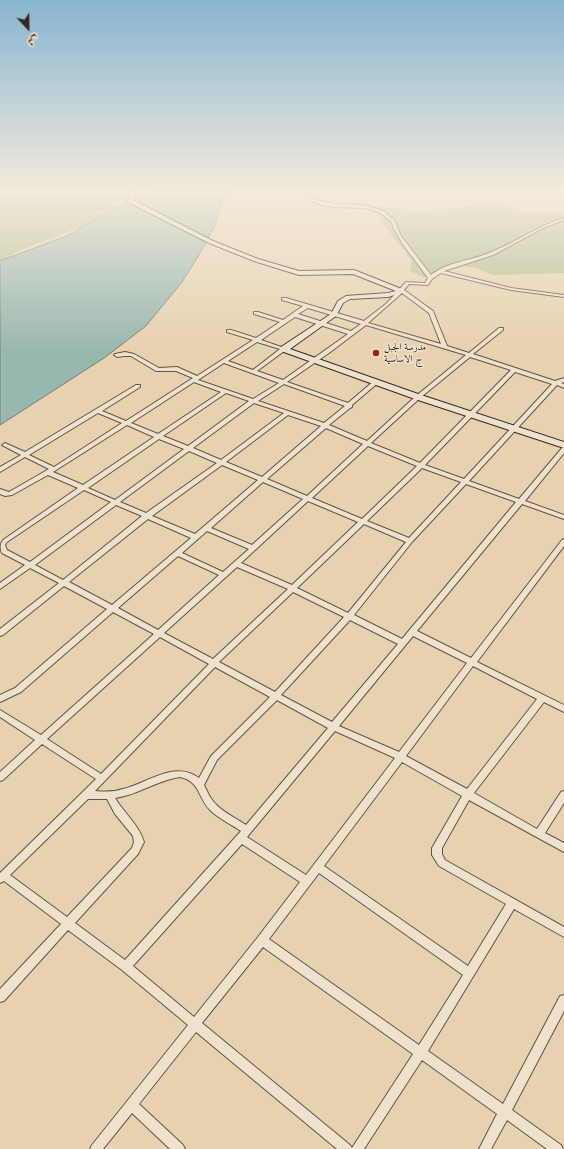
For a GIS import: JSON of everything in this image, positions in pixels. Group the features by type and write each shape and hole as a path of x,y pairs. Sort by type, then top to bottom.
{"main road":[{"path":"218,245 256,260 299,273 354,272 402,291"},
{"path":"284,350 334,315 340,302 348,297 388,295 402,291"},
{"path":"284,350 377,381 418,397 564,445"}],"street":[{"path":"405,245 430,277"},
{"path":"0,587 252,402 284,383 316,360 364,324 402,291 408,283 426,284 430,277 440,272 500,250 509,245"},
{"path":"440,272 511,289 564,296"},
{"path":"402,291 431,312 445,348"},
{"path":"284,299 564,386"},
{"path":"0,490 5,494 10,494 51,471 257,340 307,306"},
{"path":"256,313 284,322"},
{"path":"295,315 352,333"},
{"path":"0,777 418,397 501,329"},
{"path":"229,331 284,350"},
{"path":"253,372 284,350"},
{"path":"117,355 132,355 158,370 177,369 224,392 286,414 326,426 421,466 564,517"},
{"path":"223,361 350,406"},
{"path":"346,1149 126,967 68,923 2,878 102,779 214,663 362,520 421,466 514,370"},
{"path":"201,784 214,758 276,696 349,616 410,542 514,428 556,383 564,380"},
{"path":"0,699 18,690 350,406 377,381"},
{"path":"0,470 138,386"},
{"path":"224,392 158,435 4,541 2,545 4,551 63,584 332,726 401,757 564,848"},
{"path":"98,411 190,448 263,480 308,497 410,542"},
{"path":"0,633 148,516 256,438 286,414"},
{"path":"5,445 83,487 195,538"},
{"path":"126,967 241,838 332,726 564,449"},
{"path":"206,528 253,548"},
{"path":"96,1149 262,940 564,541"},
{"path":"177,553 225,574"},
{"path":"236,564 292,588 403,643"},
{"path":"412,632 472,664 564,709"},
{"path":"542,699 468,794 437,848 437,856 442,863 564,932"},
{"path":"0,712 40,741 102,779"},
{"path":"86,795 109,795 122,793 174,774 186,774 201,784 209,804 218,812 247,830"},
{"path":"0,997 135,851 139,842 137,834 118,811 109,795"},
{"path":"539,834 564,795"},
{"path":"241,838 307,881"},
{"path":"318,867 469,972"},
{"path":"357,1149 421,1052 512,903"},
{"path":"262,940 505,1110 557,1149"},
{"path":"485,1149 564,1000"},
{"path":"131,1105 179,1149"}],"green space":[{"path":"0,245 35,245 21,250 0,262"},
{"path":"399,245 564,245 564,273 493,275 476,268 463,266 424,277 410,271 412,261"}],"water":[{"path":"43,245 205,245 182,282 146,326 104,358 0,425 0,261"}],"place":[{"name":"مدرسة الجبل ج الاساسية","path":"376,353"}]}
